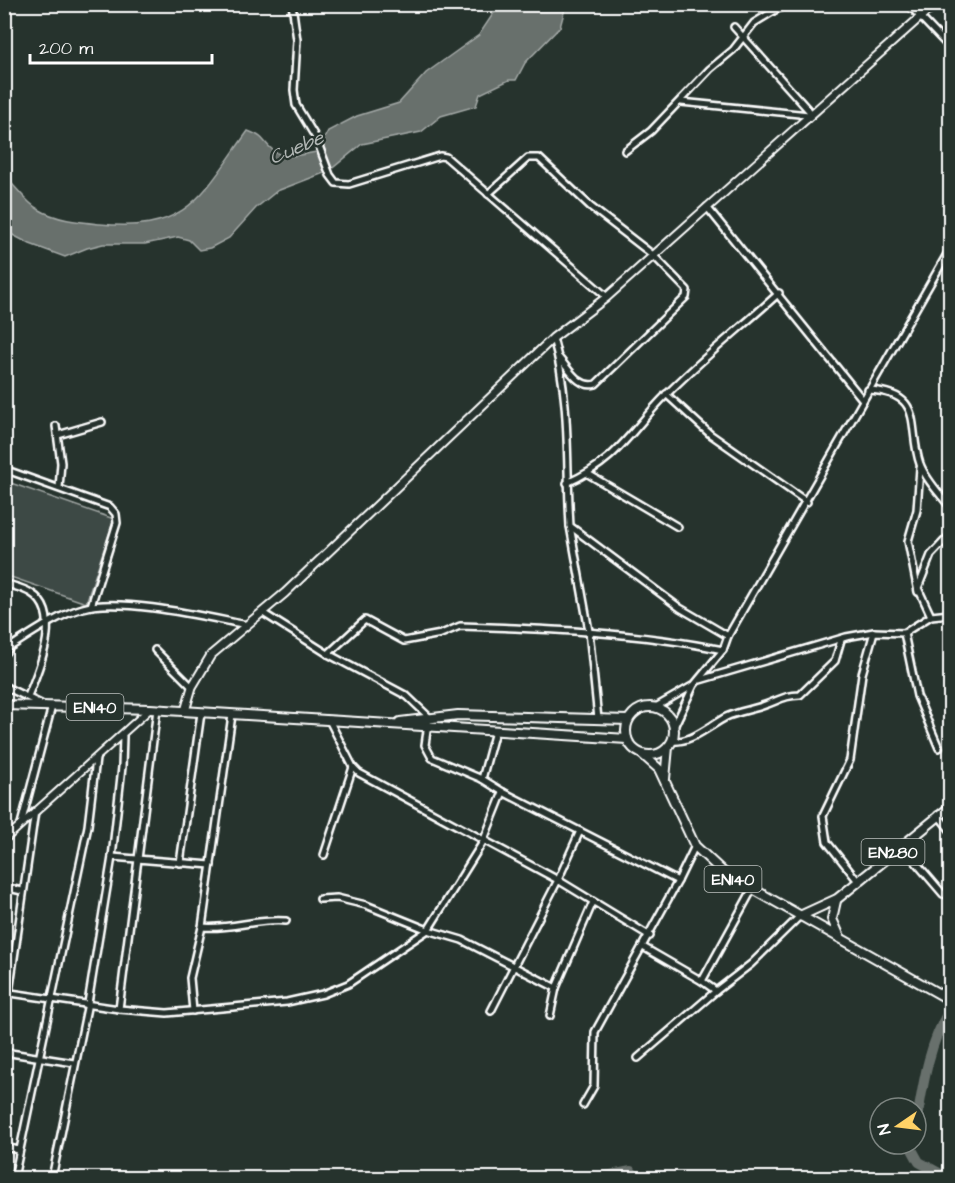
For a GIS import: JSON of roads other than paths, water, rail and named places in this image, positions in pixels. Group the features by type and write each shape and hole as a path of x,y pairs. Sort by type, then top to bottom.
{"main road":[{"path":"184,711 192,687 211,655 262,613 553,338 607,297 935,4"},
{"name":"EN140","path":"4,705 41,704 154,709 627,739 630,746 659,769 695,846 723,872 948,999"},
{"path":"654,708 667,715 674,729"},
{"name":"EN140","path":"390,724 429,717 458,715 628,720 639,710 654,708"},
{"path":"627,739 628,720"},
{"name":"EN140","path":"665,781 674,729"},
{"path":"642,754 661,753 670,744"},
{"name":"EN280","path":"801,916 837,899 857,880 951,807"},
{"path":"837,899 833,906 832,919 840,938"}],"street":[{"path":"292,4 297,40 295,97 298,110 316,138 330,175 336,183 349,184 446,157 607,297"},
{"path":"625,151 651,131 710,69 734,50 754,23 764,15 793,4"},
{"path":"908,4 919,18 951,48"},
{"path":"735,27 811,114"},
{"path":"681,102 811,114"},
{"path":"488,194 528,158 539,158 591,207 653,255 687,290 686,297 596,384 590,386 580,382 559,358"},
{"path":"707,207 779,293 863,400"},
{"path":"654,708 694,685 723,650 728,636 951,249"},
{"path":"944,262 951,266"},
{"path":"567,483 588,474 622,446 666,394 779,293"},
{"path":"553,338 563,376 568,428 567,483 570,526 589,631 598,719"},
{"path":"868,390 891,393 905,402 910,409 921,466 917,510 908,541 918,592 931,616"},
{"path":"666,394 710,434 807,502"},
{"path":"57,435 102,422"},
{"path":"56,426 61,463 59,488"},
{"path":"921,466 951,507"},
{"path":"4,469 110,507 116,514 117,523 91,606"},
{"path":"588,474 678,527"},
{"path":"570,526 680,608 728,636"},
{"path":"918,592 931,555 951,535"},
{"path":"4,582 32,594 44,608 48,626 37,675 28,696"},
{"path":"4,654 10,647 67,614 91,606 110,604 249,625"},
{"path":"262,613 328,654 407,696 429,717 426,746 432,758 482,778 503,792 678,881"},
{"path":"699,680 736,671 773,656 874,632 904,633 931,616 951,614"},
{"path":"328,654 365,620 404,641 441,634 460,626 589,631 670,639 723,650"},
{"path":"857,880 827,842 823,816 850,760 862,674 874,632"},
{"path":"904,633 917,696 939,748"},
{"path":"670,744 691,737 745,709 764,705 785,695 800,695 835,661 841,640"},
{"path":"155,650 192,687"},
{"path":"674,729 694,685"},
{"path":"4,686 41,704"},
{"path":"21,824 52,705"},
{"path":"4,840 154,709"},
{"path":"119,1009 154,709"},
{"path":"180,863 201,713"},
{"path":"193,1011 190,978 202,927 232,715"},
{"path":"328,719 353,767 376,783 558,880 650,936"},
{"path":"482,778 495,731"},
{"path":"52,1179 74,1063 88,1004 112,858 123,736"},
{"path":"14,1179 88,826 96,759"},
{"path":"324,855 353,767"},
{"path":"36,811 7,992 119,1009 167,1013 231,1005 287,1002 323,994 348,984 428,930 483,842 503,792"},
{"path":"938,815 951,830"},
{"path":"491,1011 558,880 580,831"},
{"path":"901,845 943,894 951,896"},
{"path":"584,1105 594,1086 595,1032 650,936 695,846"},
{"path":"112,858 211,865"},
{"path":"4,887 22,891"},
{"path":"702,981 752,890"},
{"path":"320,899 337,898 366,905 428,930 462,940 556,988"},
{"path":"550,1016 556,988 593,902"},
{"path":"638,1058 751,964 801,916"},
{"path":"202,927 221,929 268,919 286,921"},
{"path":"644,947 702,981 716,992"},
{"path":"4,1052 74,1063"},
{"path":"4,1147 19,1150"}],"waterway":[{"path":"921,1096 931,1051 950,1009"},
{"path":"916,1156 919,1162 948,1178"},
{"path":"596,1178 631,1171 637,1178"}],"water label":[{"name":"Cuebe","path":"296,147"}]}
